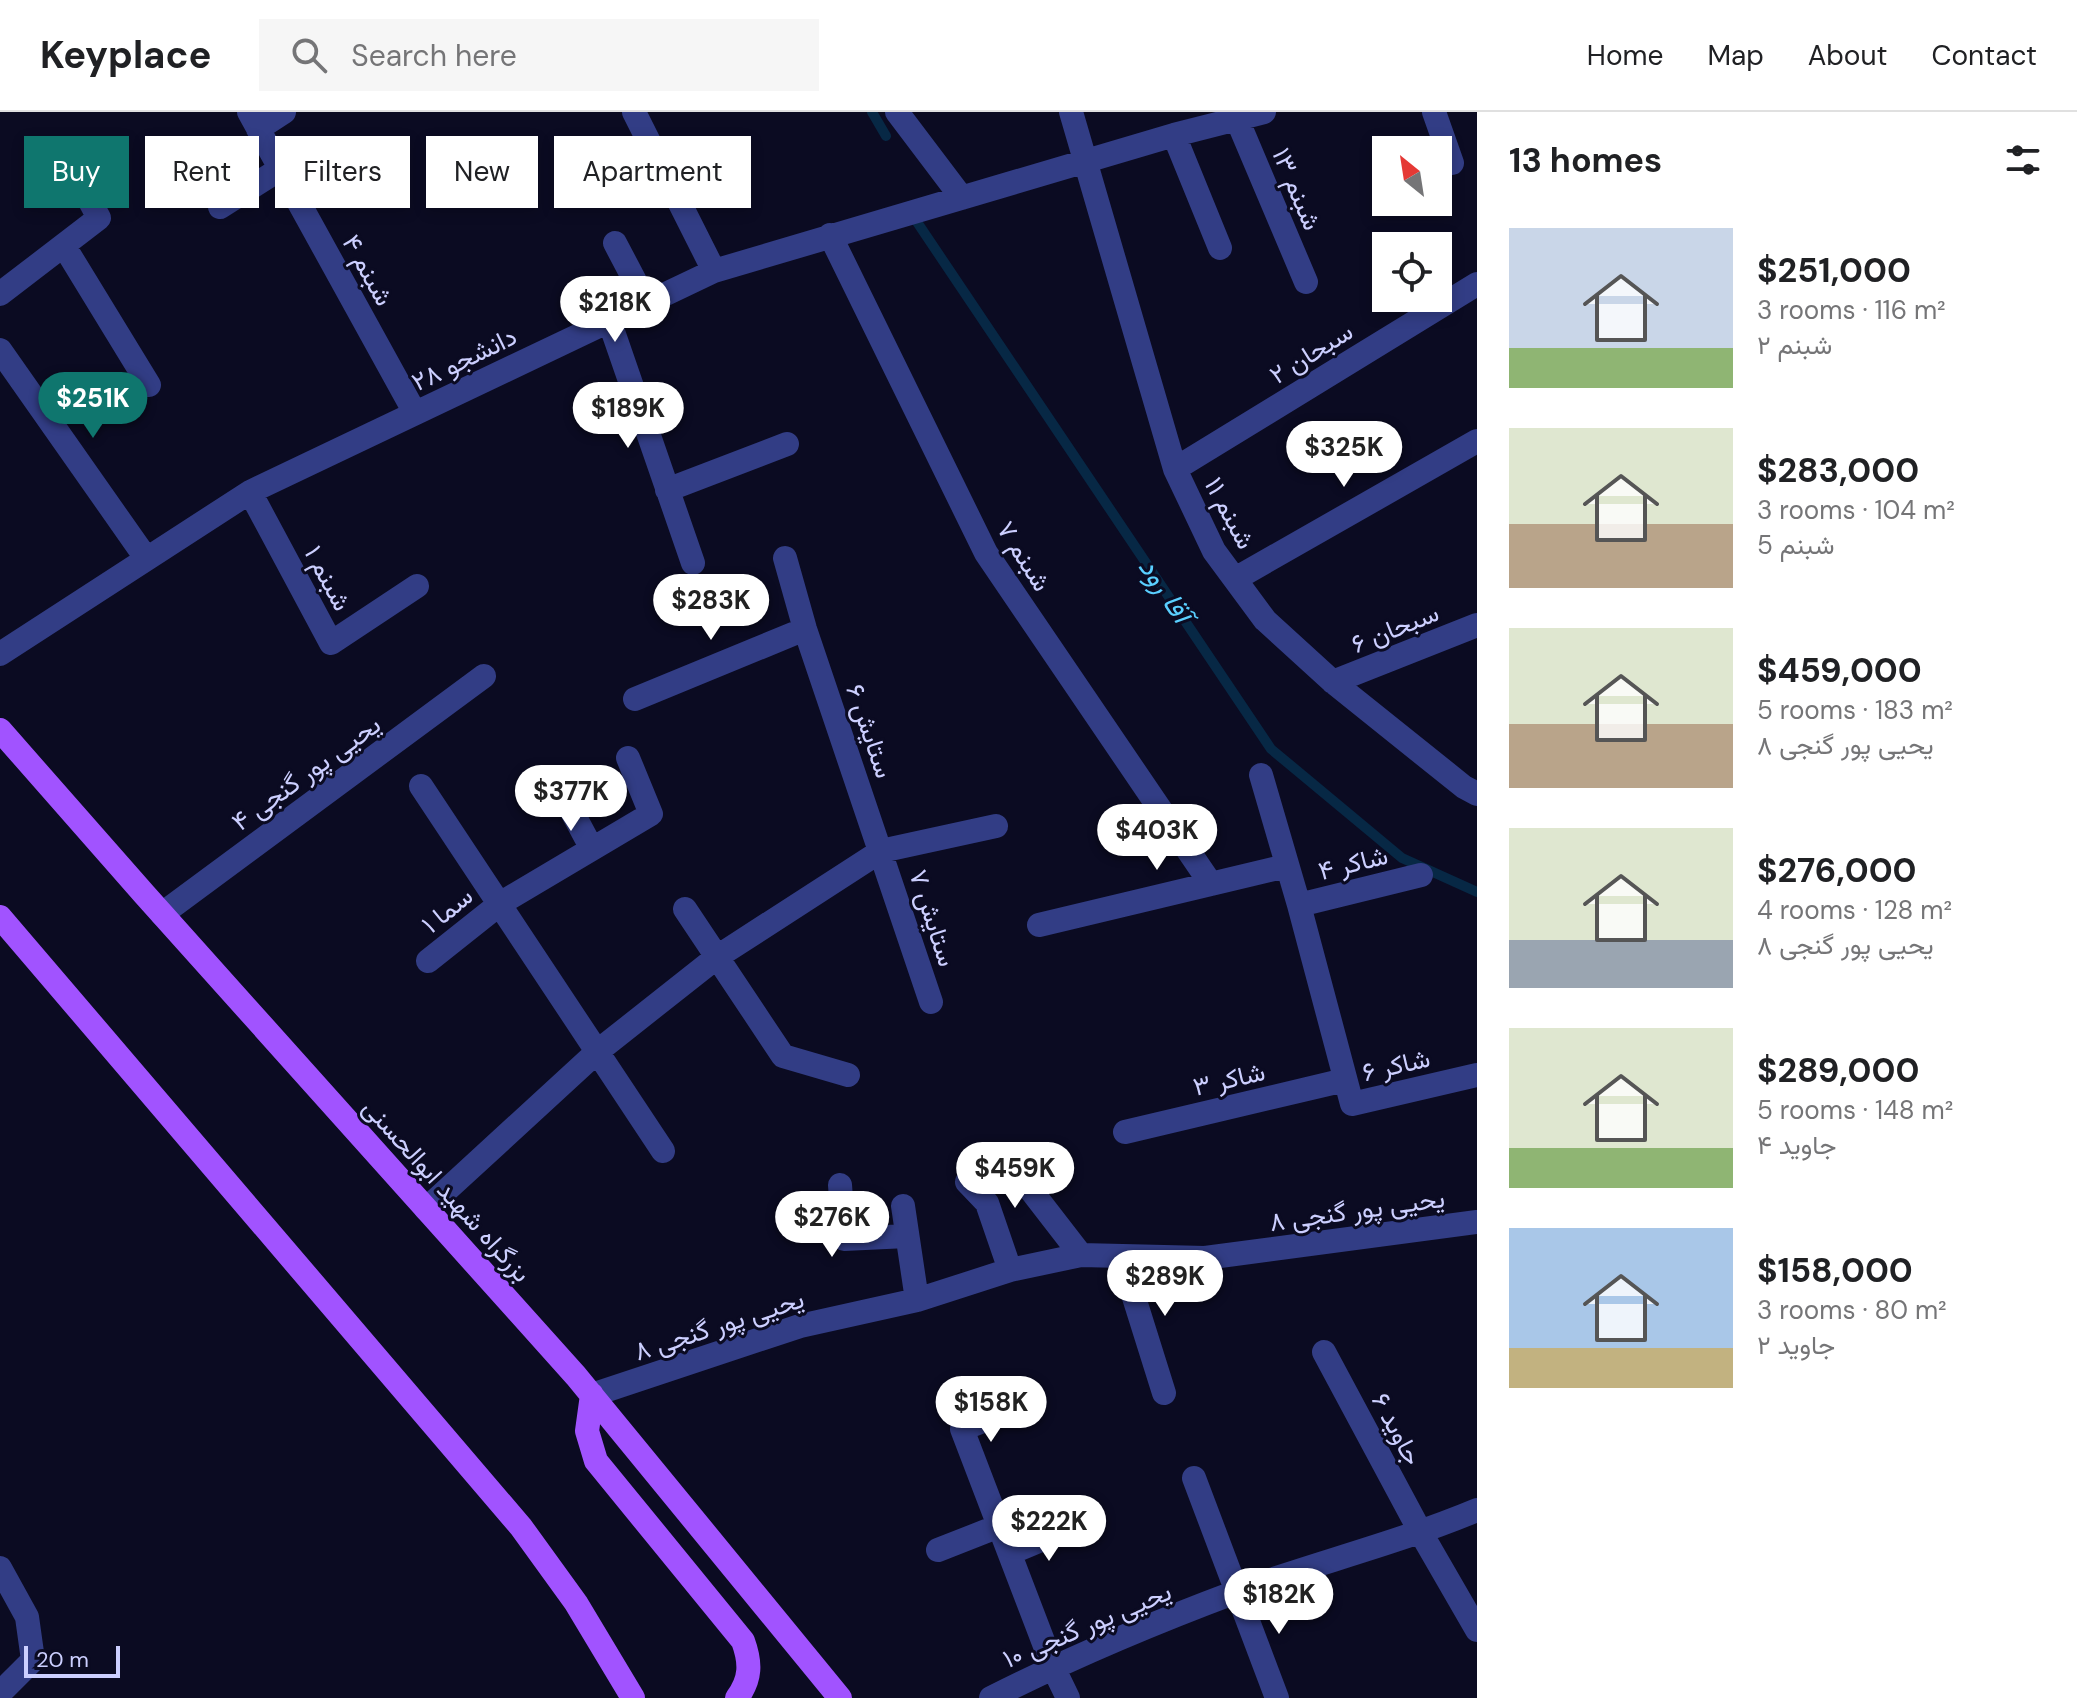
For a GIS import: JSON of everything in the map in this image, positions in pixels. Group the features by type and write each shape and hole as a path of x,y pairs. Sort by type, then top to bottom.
{"main road":[{"name":"بزرگراه شهید ابوالحسنی","path":"0,730 592,1395 840,1698"},
{"path":"0,917 512,1515 576,1603 627,1688 650,1698"},
{"path":"592,1395 587,1431 596,1461 743,1641 749,1657 749,1672 737,1698"}],"street":[{"path":"253,120 284,112"},
{"path":"634,112 714,271"},
{"path":"897,112 962,198"},
{"name":"شبنم ۱۱","path":"1071,112 1175,469 1214,551 1265,620 1333,682 1464,787 1477,794"},
{"name":"دانشجو ۲۸","path":"0,654 250,492 714,271 1174,135 1264,112"},
{"path":"1434,112 1442,136"},
{"name":"شبنم ۱۳","path":"1237,119 1306,282"},
{"name":"شبنم ۴","path":"253,120 275,160"},
{"path":"1174,135 1220,248"},
{"path":"0,294 99,218 94,208"},
{"name":"شبنم ۴","path":"302,208 415,413"},
{"name":"شبنم ۷","path":"830,235 986,553 1211,884"},
{"path":"615,243 646,302"},
{"path":"64,246 149,385"},
{"name":"سبحان ۲","path":"1175,469 1477,284"},
{"path":"609,320 693,563"},
{"path":"0,350 146,558"},
{"path":"1235,579 1477,441"},
{"path":"667,490 787,444"},
{"name":"شبنم ۱","path":"250,492 331,643 417,586"},
{"name":"ستایش ۶","path":"785,558 805,629 881,851"},
{"name":"سبحان ۶","path":"1333,682 1477,625"},
{"path":"635,699 805,629"},
{"name":"یحیی پور گنجی ۴","path":"162,914 484,676"},
{"name":"سما ۱","path":"428,961 501,903 651,814 628,758"},
{"path":"1261,775 1345,1080"},
{"path":"421,786 663,1151"},
{"path":"560,789 592,849"},
{"path":"426,1209 598,1051 717,957 881,851 996,826"},
{"name":"ستایش ۷","path":"881,851 931,1002"},
{"path":"1039,925 1286,866"},
{"name":"شاکر ۴","path":"1299,905 1421,875"},
{"path":"685,909 783,1056 848,1075"},
{"name":"شاکر ۶","path":"1345,1080 1352,1104 1477,1075"},
{"name":"شاکر ۳","path":"1125,1132 1345,1080"},
{"path":"1023,1180 1081,1255"},
{"path":"967,1182 987,1203 1010,1270"},
{"path":"840,1185 844,1239 907,1236"},
{"path":"903,1206 917,1300"},
{"name":"یحیی پور گنجی ۸","path":"592,1395 800,1326 917,1300 1010,1270 1081,1255 1205,1258 1477,1222"},
{"path":"1121,1256 1164,1393"},
{"name":"جاوید ۶","path":"1324,1352 1477,1630"},
{"path":"1004,1413 962,1429 1053,1667 1068,1698"},
{"path":"1194,1478 1277,1698"},
{"name":"یحیی پور گنجی ۱۰","path":"991,1698 1053,1667 1237,1592 1421,1533 1477,1510"},
{"path":"938,1550 999,1526"},
{"path":"1010,1553 1070,1528"},
{"path":"0,1568 27,1617 33,1660 0,1693"}],"waterway":[{"name":"آقا رود","path":"872,112 886,136"},
{"name":"آقا رود","path":"917,222 1271,749 1402,858 1477,892"}]}
